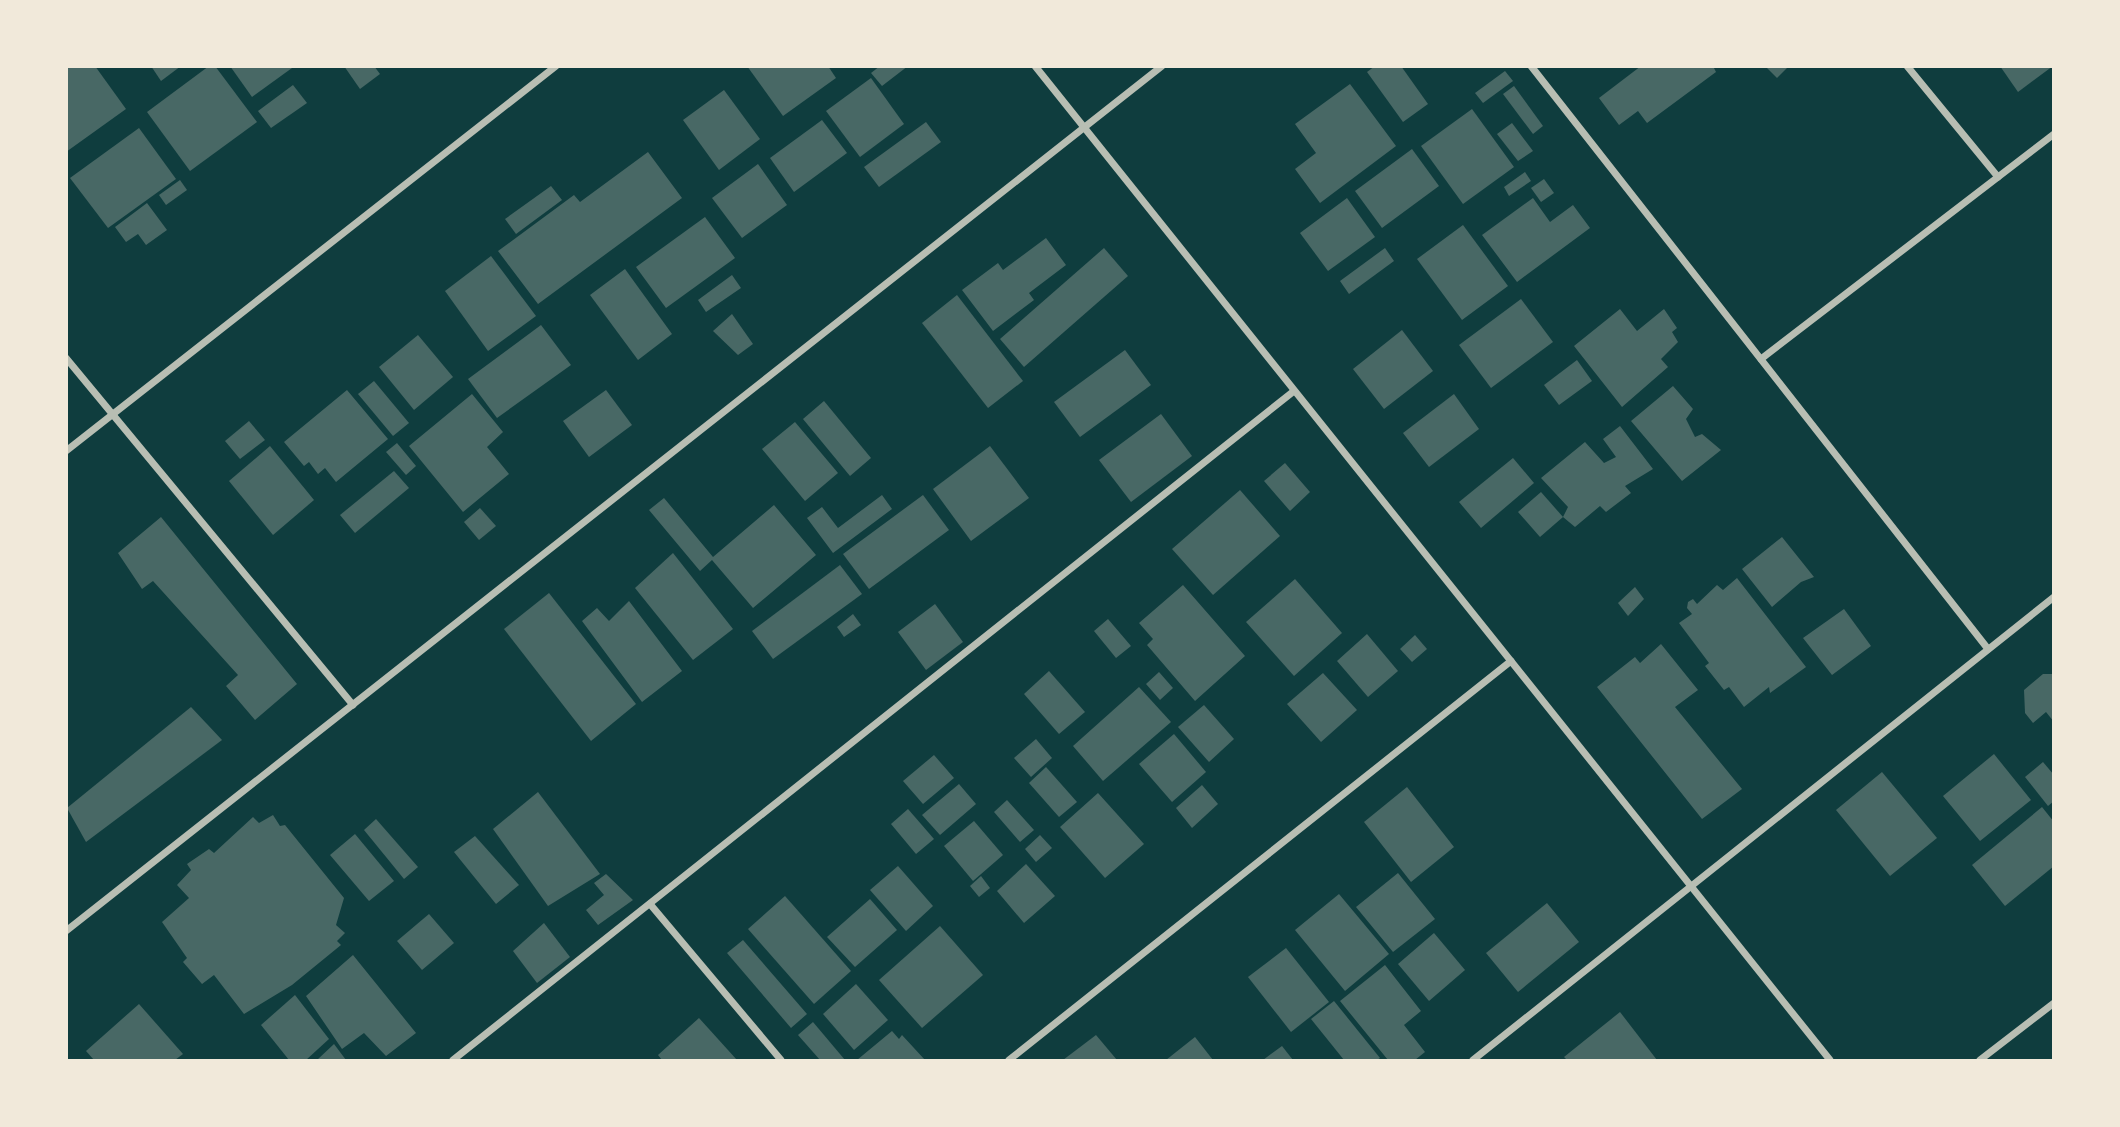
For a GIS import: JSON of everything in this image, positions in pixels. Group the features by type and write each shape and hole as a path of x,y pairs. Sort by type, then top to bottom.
{"street":[{"path":"66,451 556,66"},
{"path":"1034,66 1830,1060"},
{"path":"66,931 1162,66"},
{"path":"1531,66 1988,649"},
{"path":"1908,66 1998,177"},
{"path":"1760,359 2053,134"},
{"path":"66,358 353,705"},
{"path":"453,1060 1294,391"},
{"path":"1473,1060 2053,597"},
{"path":"1009,1060 1511,661"},
{"path":"650,904 781,1060"},
{"path":"1980,1060 2053,1003"}],"building":[{"path":"66,66 95,66 126,109 66,152"},
{"path":"151,66 181,66 161,81"},
{"path":"209,66 215,66 257,122 190,171 147,112"},
{"path":"230,66 291,66 292,68 252,97"},
{"path":"344,66 374,66 380,74 360,89"},
{"path":"747,66 828,66 836,78 783,116"},
{"path":"880,66 908,66 882,86 871,73"},
{"path":"1375,66 1401,66 1428,104 1403,122 1367,72"},
{"path":"1641,66 1713,66 1716,72 1647,123 1638,111 1619,125 1599,98"},
{"path":"1765,66 1789,66 1777,78"},
{"path":"2000,66 2053,66 2018,92"},
{"path":"1505,71 1513,81 1483,103 1475,93"},
{"path":"871,78 904,124 860,157 826,111"},
{"path":"1350,84 1396,146 1320,203 1295,169 1316,153 1295,124"},
{"path":"293,85 307,103 271,128 258,111"},
{"path":"1514,86 1543,126 1533,134 1503,94"},
{"path":"724,90 760,139 719,170 683,120"},
{"path":"1472,109 1514,167 1463,204 1421,146"},
{"path":"822,120 847,153 794,192 770,158"},
{"path":"926,122 941,142 879,187 864,167"},
{"path":"1512,123 1533,151 1518,161 1497,134"},
{"path":"139,128 176,179 108,228 70,178"},
{"path":"1412,149 1439,186 1382,228 1355,191"},
{"path":"648,152 682,198 538,304 498,251 574,195 580,202"},
{"path":"758,164 787,205 742,238 712,198"},
{"path":"1525,172 1531,181 1509,196 1504,187"},
{"path":"1544,179 1554,193 1541,202 1531,188"},
{"path":"180,180 187,190 166,205 159,195"},
{"path":"551,186 562,200 516,234 505,219"},
{"path":"1347,198 1375,237 1328,271 1300,233"},
{"path":"1533,198 1550,222 1573,205 1590,228 1517,282 1482,235"},
{"path":"147,203 167,230 146,245 138,234 126,242 115,227"},
{"path":"705,217 735,258 666,308 636,267"},
{"path":"1463,225 1508,286 1462,320 1417,259"},
{"path":"1046,238 1066,265 1029,293 1034,300 993,331 962,290 998,263 1003,270"},
{"path":"1104,248 1128,276 1024,367 1000,339"},
{"path":"1385,248 1394,261 1349,294 1340,281"},
{"path":"491,256 536,316 488,351 445,291"},
{"path":"625,269 672,334 638,360 590,295"},
{"path":"732,275 741,288 706,312 698,300"},
{"path":"957,295 1023,381 988,408 922,323"},
{"path":"1521,299 1553,342 1491,388 1459,345"},
{"path":"1620,309 1637,331 1664,309 1677,328 1672,332 1678,342 1661,359 1668,367 1622,407 1574,346"},
{"path":"732,314 753,344 738,355 713,331"},
{"path":"541,325 571,365 497,418 468,379"},
{"path":"1402,330 1433,371 1384,409 1353,369"},
{"path":"418,335 453,377 414,410 379,367"},
{"path":"1125,350 1151,385 1080,437 1054,402"},
{"path":"1577,360 1592,381 1559,405 1544,385"},
{"path":"374,381 409,423 393,436 358,394"},
{"path":"1673,386 1693,409 1686,419 1695,437 1702,434 1721,450 1682,481 1631,421"},
{"path":"347,390 388,439 336,482 325,468 318,474 309,462 304,466 284,442"},
{"path":"606,390 632,425 589,457 563,421"},
{"path":"472,394 503,432 487,447 509,474 463,512 409,446"},
{"path":"1454,394 1479,429 1429,467 1403,433"},
{"path":"824,401 871,458 850,476 803,419"},
{"path":"1161,414 1192,456 1131,502 1099,460"},
{"path":"249,421 265,440 240,459 225,441"},
{"path":"795,422 838,473 805,501 762,449"},
{"path":"1620,426 1653,469 1625,486 1631,493 1606,512 1600,506 1575,527 1563,517 1568,507 1541,478 1585,442 1604,463 1616,457 1603,439"},
{"path":"397,443 416,466 406,475 386,452"},
{"path":"270,446 314,500 273,535 229,481"},
{"path":"990,446 1029,498 971,541 933,489"},
{"path":"1513,458 1534,483 1481,528 1459,502"},
{"path":"1285,463 1310,492 1290,511 1264,481"},
{"path":"394,471 409,488 355,533 340,515"},
{"path":"1240,490 1280,536 1213,595 1172,549"},
{"path":"1541,492 1563,517 1540,537 1518,512"},
{"path":"882,495 892,509 833,553 807,518 822,507 838,528"},
{"path":"923,495 949,530 869,589 843,554"},
{"path":"664,498 713,557 774,505 816,555 753,608 712,560 700,571 649,510"},
{"path":"480,508 496,526 479,540 464,522"},
{"path":"161,517 297,684 255,720 226,686 238,675 153,581 142,589 118,553"},
{"path":"1782,537 1814,577 1801,582 1772,607 1742,569"},
{"path":"673,553 733,629 693,660 635,588"},
{"path":"840,565 862,594 773,659 752,631"},
{"path":"1737,578 1806,667 1770,693 1769,687 1744,707 1729,687 1724,690 1705,666 1709,663 1679,623 1692,614 1687,608 1688,602 1693,599 1697,604 1717,585 1723,590"},
{"path":"1295,579 1342,633 1294,676 1246,622"},
{"path":"1183,585 1245,656 1195,701 1147,645 1153,639 1139,623"},
{"path":"1635,587 1644,599 1628,616 1618,603"},
{"path":"549,593 636,704 591,741 504,629"},
{"path":"629,601 682,671 642,702 582,621 597,608 609,621"},
{"path":"935,604 963,642 926,670 898,632"},
{"path":"1844,609 1871,646 1832,675 1803,638"},
{"path":"853,614 861,625 844,637 837,627"},
{"path":"1108,619 1131,646 1116,658 1094,631"},
{"path":"1367,634 1398,671 1368,697 1337,661"},
{"path":"1415,635 1427,649 1412,662 1400,649"},
{"path":"1661,644 1698,690 1675,707 1742,789 1702,819 1597,687 1635,657 1640,663"},
{"path":"1049,671 1085,712 1059,734 1024,694"},
{"path":"1159,672 1173,688 1160,700 1146,684"},
{"path":"1323,673 1357,710 1321,742 1287,704"},
{"path":"2043,674 2054,674 2054,722 2046,712 2033,723 2025,713 2024,690"},
{"path":"1139,687 1171,722 1103,781 1073,746"},
{"path":"1204,705 1234,739 1209,762 1178,727"},
{"path":"191,707 222,740 86,842 67,808"},
{"path":"1174,734 1206,772 1172,802 1139,764"},
{"path":"1036,739 1052,758 1031,777 1014,758"},
{"path":"1994,754 2031,800 1980,841 1943,796"},
{"path":"934,755 954,778 923,804 903,781"},
{"path":"2043,762 2054,775 2054,801 2048,806 2025,777"},
{"path":"1046,767 1077,802 1059,817 1029,783"},
{"path":"1882,772 1937,838 1890,876 1836,810"},
{"path":"959,784 976,804 940,835 922,815"},
{"path":"1202,785 1218,804 1192,828 1176,808"},
{"path":"1407,787 1454,847 1411,882 1364,822"},
{"path":"538,792 600,874 548,906 493,829"},
{"path":"1098,793 1144,844 1105,878 1060,827"},
{"path":"1007,800 1034,830 1020,842 994,812"},
{"path":"2042,807 2054,822 2054,866 2005,906 1972,865"},
{"path":"908,809 934,839 916,854 891,824"},
{"path":"273,815 280,826 285,825 344,898 336,925 345,933 337,941 341,945 292,985 244,1014 214,975 202,984 183,962 187,958 162,922 189,898 177,885 191,870 187,864 209,849 214,853 253,817 259,823"},
{"path":"376,819 418,867 404,879 364,830"},
{"path":"974,821 1003,855 973,881 944,846"},
{"path":"355,834 394,881 369,901 330,855"},
{"path":"1040,835 1052,848 1036,862 1025,849"},
{"path":"475,836 519,885 496,904 454,852"},
{"path":"1026,864 1055,896 1024,923 997,891"},
{"path":"898,866 933,906 906,931 870,890"},
{"path":"1398,873 1435,919 1393,952 1356,907"},
{"path":"606,874 633,900 598,925 586,910 604,895 594,883"},
{"path":"981,876 990,888 979,897 970,886"},
{"path":"1339,894 1389,954 1345,991 1295,930"},
{"path":"785,896 851,971 814,1004 748,929"},
{"path":"870,899 897,930 855,967 827,937"},
{"path":"1547,903 1579,942 1518,992 1486,953"},
{"path":"429,914 454,943 422,970 397,941"},
{"path":"544,923 570,957 537,983 513,951"},
{"path":"940,926 983,975 922,1028 879,980"},
{"path":"1434,933 1465,970 1429,1001 1398,964"},
{"path":"743,940 807,1014 791,1028 727,953"},
{"path":"1286,948 1329,1002 1291,1032 1248,977"},
{"path":"353,955 416,1033 386,1056 364,1033 342,1049 306,996"},
{"path":"1385,965 1421,1011 1404,1025 1425,1052 1415,1060 1388,1060 1340,1001"},
{"path":"856,984 888,1020 854,1050 823,1014"},
{"path":"295,995 329,1039 306,1060 289,1060 261,1025"},
{"path":"1334,1001 1380,1058 1344,1060 1311,1019"},
{"path":"139,1004 183,1054 175,1060 94,1060 86,1051"},
{"path":"1620,1012 1657,1060 1567,1060 1564,1057"},
{"path":"699,1018 737,1060 662,1060 658,1055"},
{"path":"813,1022 845,1060 820,1060 798,1035"},
{"path":"892,1031 899,1039 902,1035 925,1060 857,1060"},
{"path":"1096,1035 1117,1060 1063,1060"},
{"path":"1195,1037 1213,1060 1166,1060"},
{"path":"334,1044 346,1060 317,1060"},
{"path":"1282,1046 1293,1060 1263,1060"}]}
